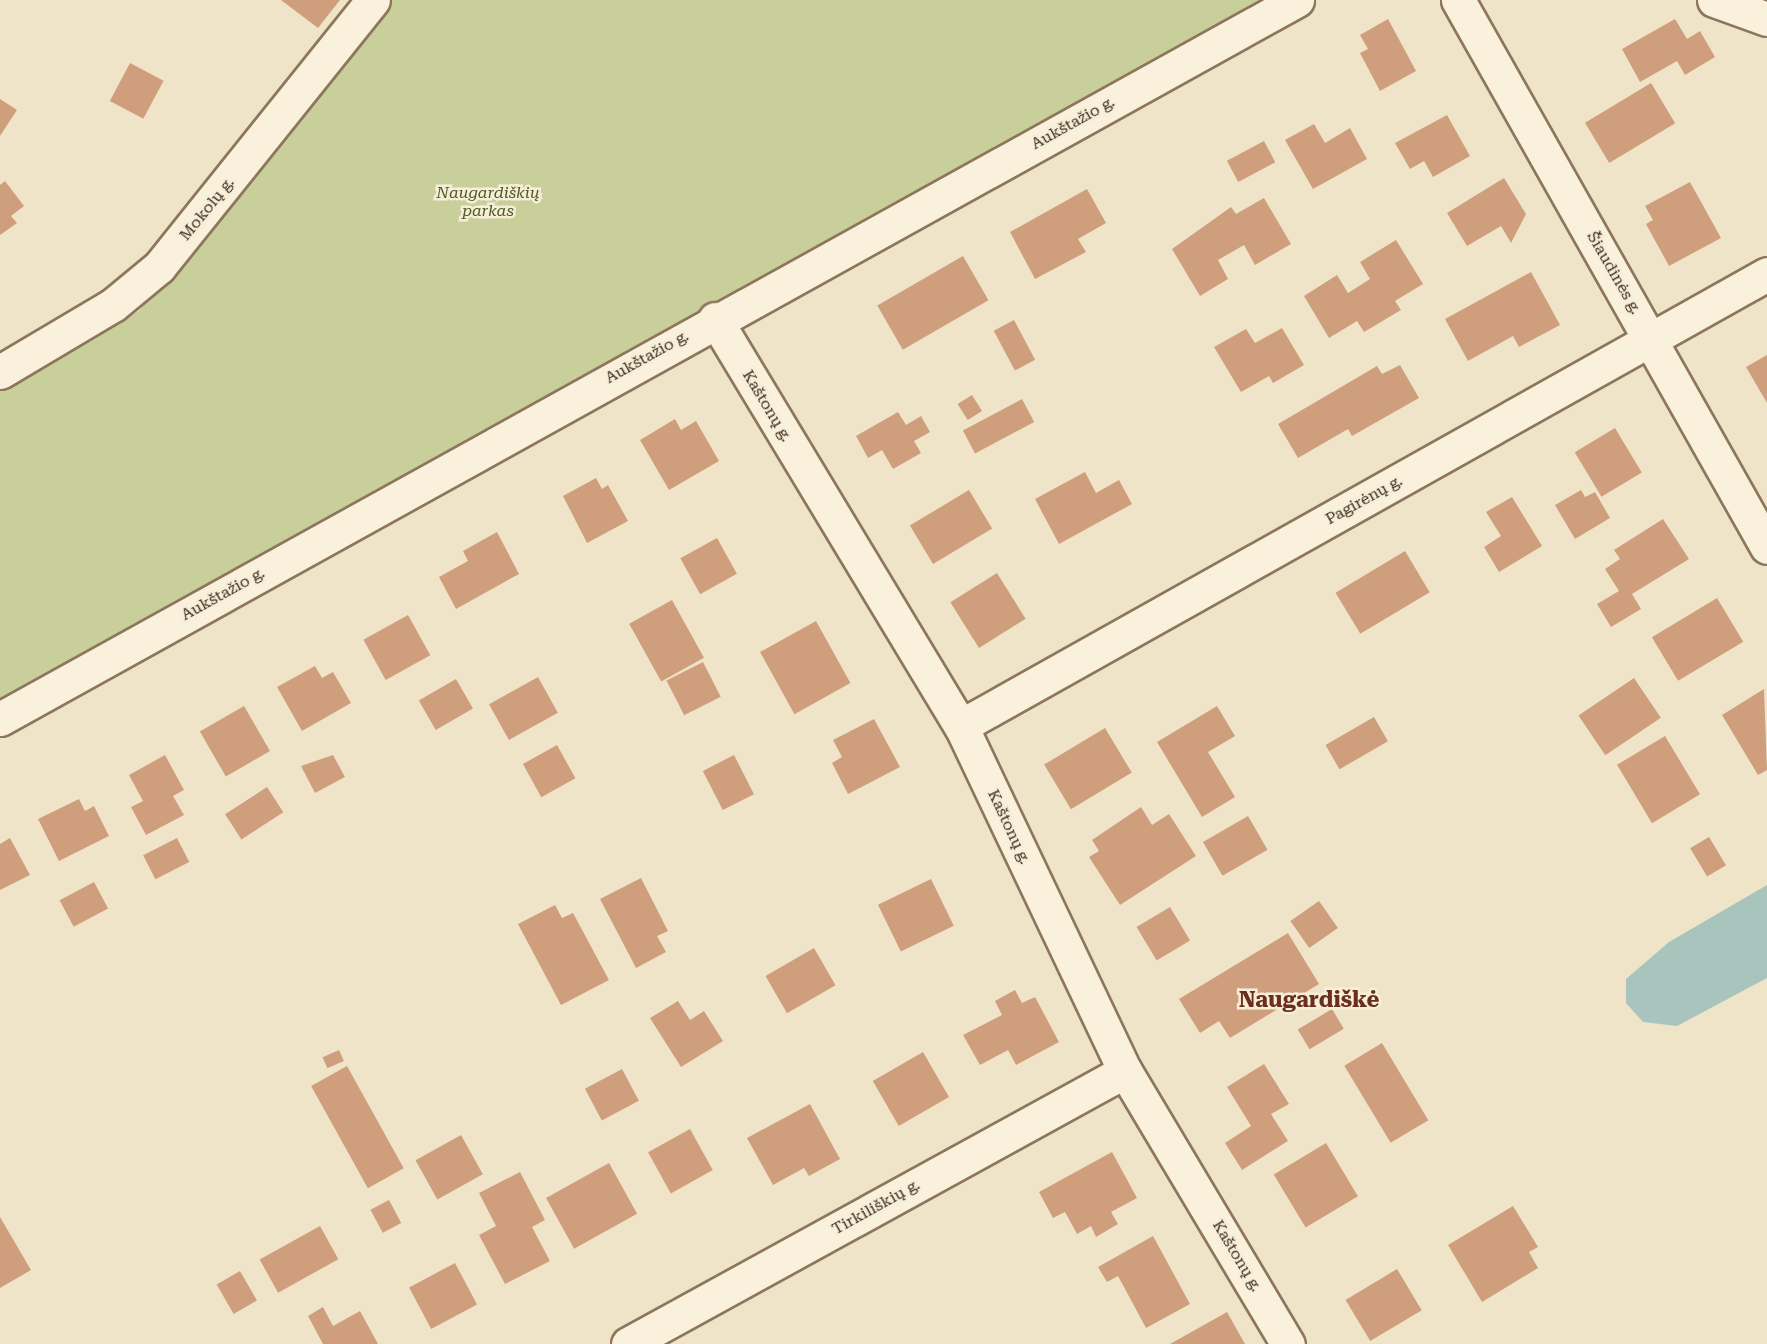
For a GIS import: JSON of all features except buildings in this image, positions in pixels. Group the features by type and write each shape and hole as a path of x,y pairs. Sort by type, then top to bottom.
{"street":[{"name":"Mokolų g.","path":"0,372 113,305 159,267 373,0"},
{"name":"Aukštažio g.","path":"0,719 715,320 1297,0"},
{"name":"Šiaudinės g.","path":"1458,0 1652,338 1767,548"},
{"path":"1714,0 1767,20"},
{"name":"Pagirėnų g.","path":"961,726 1767,274"},
{"name":"Kaštonų g.","path":"715,320 961,726 1125,1071 1288,1344"},
{"name":"Tirkiliškių g.","path":"628,1344 1125,1071"}],"green space":[{"name":"Naugardiškių parkas","path":"392,0 1282,0 0,699 0,390 139,311"}],"water":[{"path":"1767,885 1767,978 1677,1026 1643,1022 1626,1003 1626,979 1669,942"}],"district":[{"name":"Naugardiškė","path":"1309,1000"}]}
